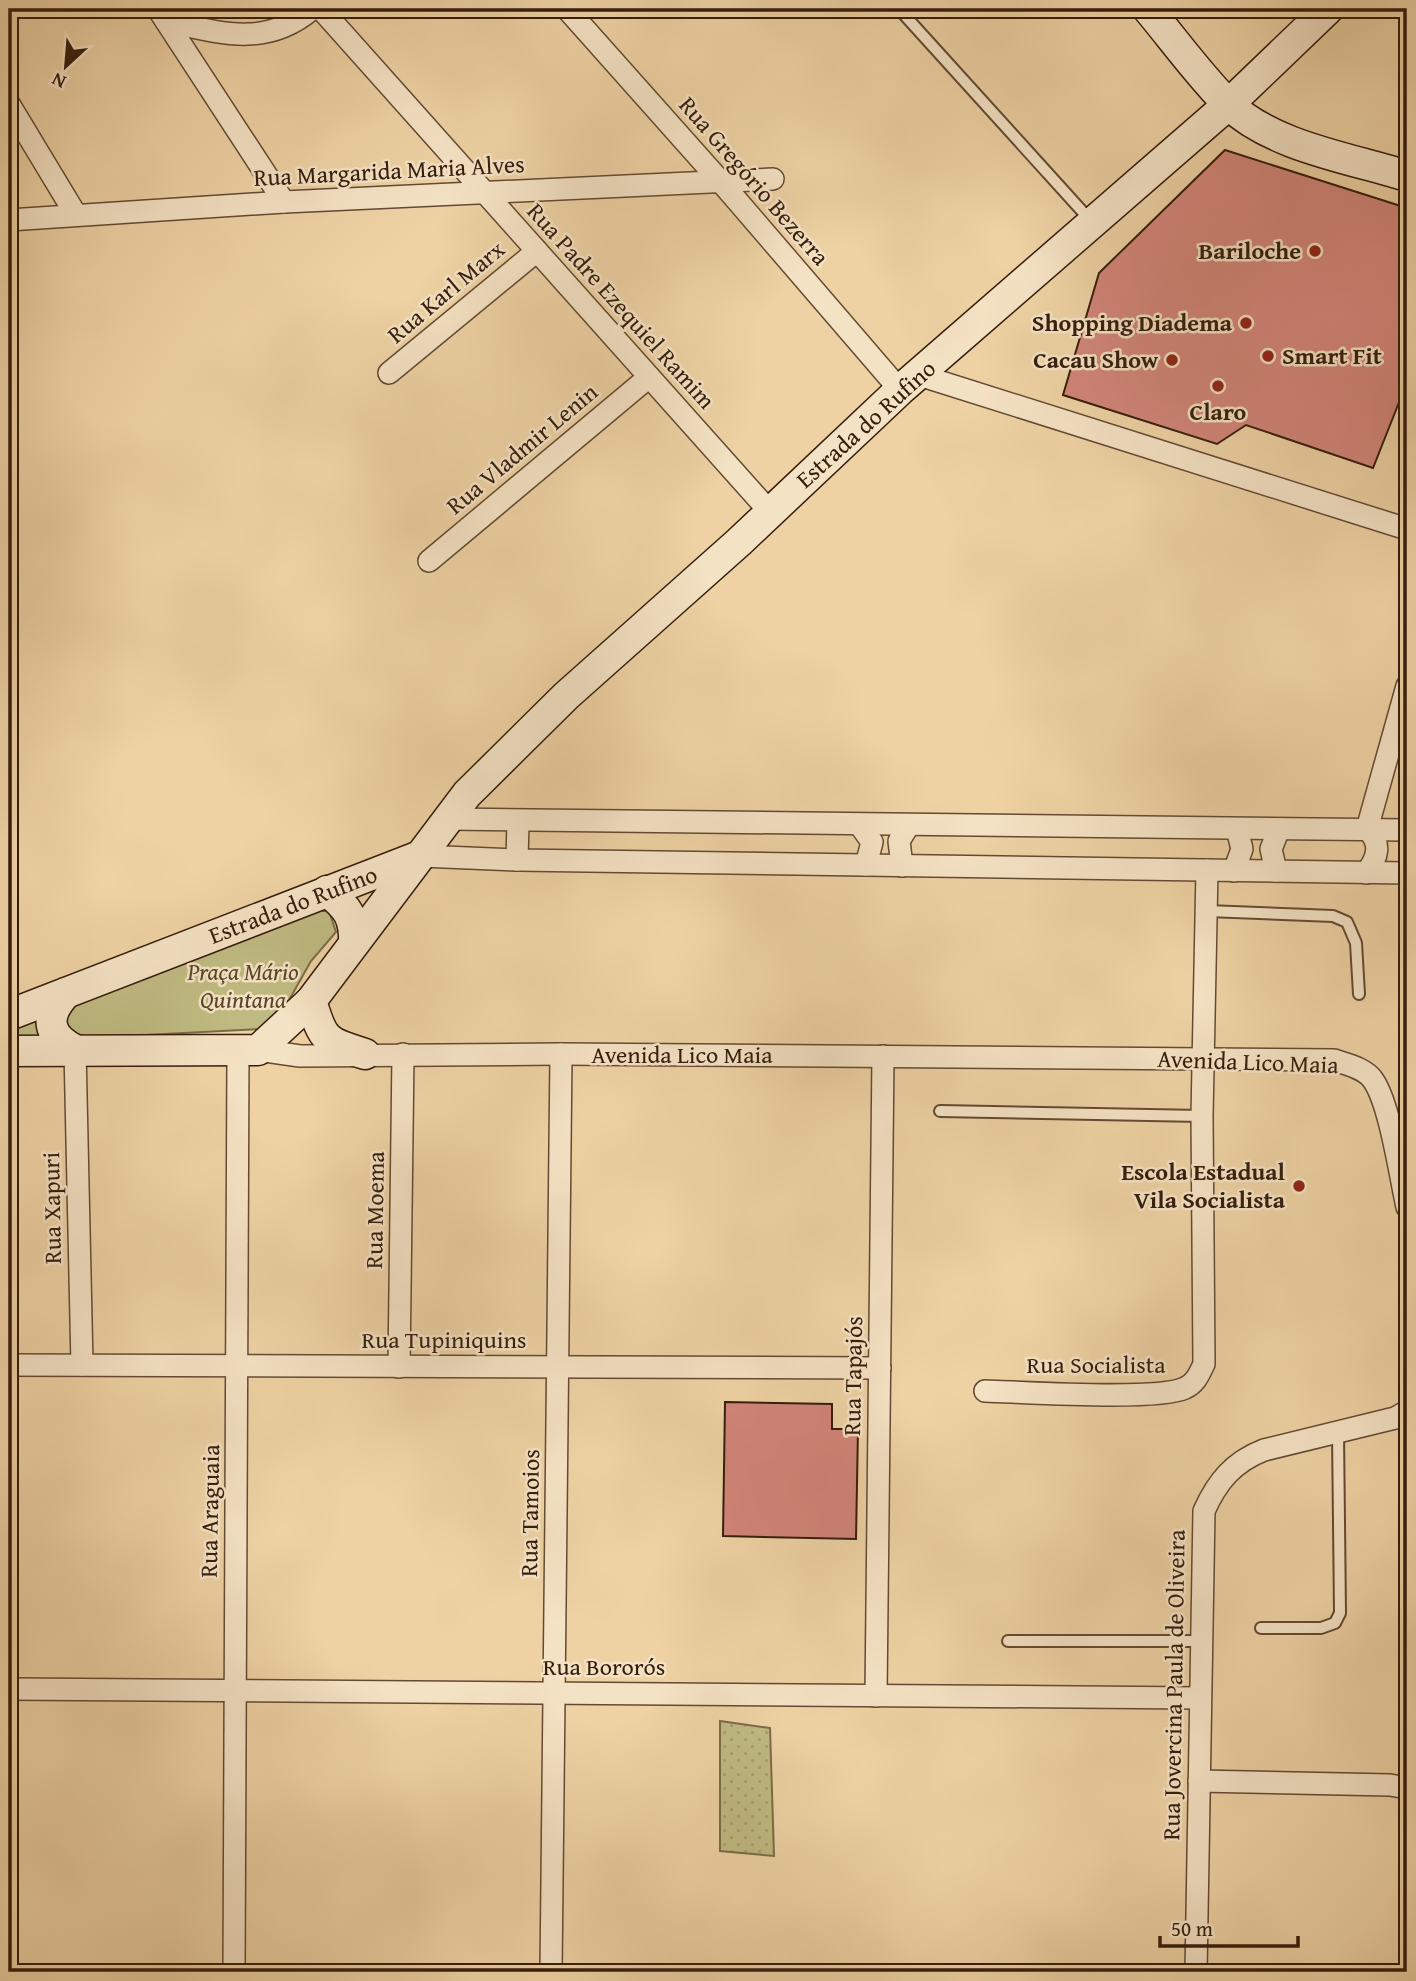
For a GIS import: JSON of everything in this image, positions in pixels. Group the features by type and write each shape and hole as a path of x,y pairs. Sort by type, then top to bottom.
{"street":[{"path":"162,15 216,32 253,35 276,32 298,21 312,9"},
{"name":"Rua Padre Ezequiel Ramim","path":"321,9 770,512"},
{"name":"Rua Gregório Bezerra","path":"567,9 721,182 909,383"},
{"path":"1148,9 1229,104 1259,126 1301,143 1407,176"},
{"name":"Estrada do Rufino","path":"248,1051 312,1001 467,794 566,696 909,383 1229,104 1328,9"},
{"path":"162,15 284,202"},
{"path":"9,104 76,215"},
{"name":"Rua Margarida Maria Alves","path":"9,220 284,202 773,179"},
{"name":"Rua Karl Marx","path":"389,373 537,251"},
{"name":"Rua Vladmir Lenin","path":"429,561 649,376"},
{"path":"909,383 1407,529"},
{"path":"1367,829 1407,686"},
{"path":"448,819 1407,830"},
{"path":"517,860 518,821"},
{"path":"859,824 872,842 866,865"},
{"path":"902,866 899,841 909,825"},
{"path":"1234,871 1242,849 1237,829"},
{"path":"1276,872 1271,849 1279,829"},
{"path":"1366,873 1374,863 1377,851 1374,836 1367,829"},
{"path":"421,856 517,860 1407,873"},
{"name":"Estrada do Rufino","path":"9,1015 421,856"},
{"name":"Rua Socialista","path":"985,1391 1150,1393 1182,1390 1196,1381 1204,1364 1206,1331 1202,1116 1207,870"},
{"path":"327,891 346,906 355,923 354,943"},
{"path":"66,993 52,1009 50,1021 63,1044 75,1050"},
{"path":"312,1001 322,1035 336,1045 365,1054"},
{"name":"Rua Xapuri","path":"75,1050 82,1365"},
{"name":"Avenida Lico Maia","path":"9,1051 248,1051 300,1056 561,1054 1334,1060 1354,1067 1372,1078 1382,1100 1407,1208"},
{"name":"Rua Araguaia","path":"234,1972 238,1366 248,1051"},
{"name":"Rua Moema","path":"399,1367 404,1054"},
{"name":"Rua Tamoios","path":"551,1972 561,1054"},
{"name":"Rua Tapajós","path":"876,1696 883,1056"},
{"name":"Rua Tupiniquins","path":"9,1365 880,1368"},
{"name":"Rua Jovercina Paula de Oliveira","path":"1196,1972 1201,1535 1204,1511 1213,1490 1244,1458 1264,1450 1395,1418 1407,1411"},
{"name":"Rua Bororós","path":"9,1689 1200,1698"},
{"path":"1199,1781 1390,1785 1407,1788"}],"lane":[{"path":"899,9 1093,223"},
{"path":"1207,911 1333,916 1347,922 1356,943 1359,994"},
{"path":"940,1111 1202,1116"},
{"path":"1261,1628 1321,1628 1335,1623 1340,1613 1338,1432"},
{"path":"1008,1641 1200,1641"}],"green space":[{"name":"Praça Mário Quintana","path":"317,911 329,911 336,932 311,961 288,1002 261,1029 9,1042 9,1029"},
{"path":"720,1721 770,1728 774,1856 720,1851"}],"building":[{"name":"Shopping Diadema","path":"1225,150 1407,208 1407,382 1373,468 1246,425 1217,444 1063,395 1099,273"},
{"path":"725,1402 832,1404 832,1429 858,1429 856,1539 723,1536"}],"place":[{"name":"Bariloche","path":"1315,251"},
{"name":"Shopping Diadema","path":"1246,323"},
{"name":"Smart Fit","path":"1268,356"},
{"name":"Cacau Show","path":"1172,360"},
{"name":"Claro","path":"1218,386"},
{"name":"Escola Estadual Vila Socialista","path":"1299,1186"}]}
